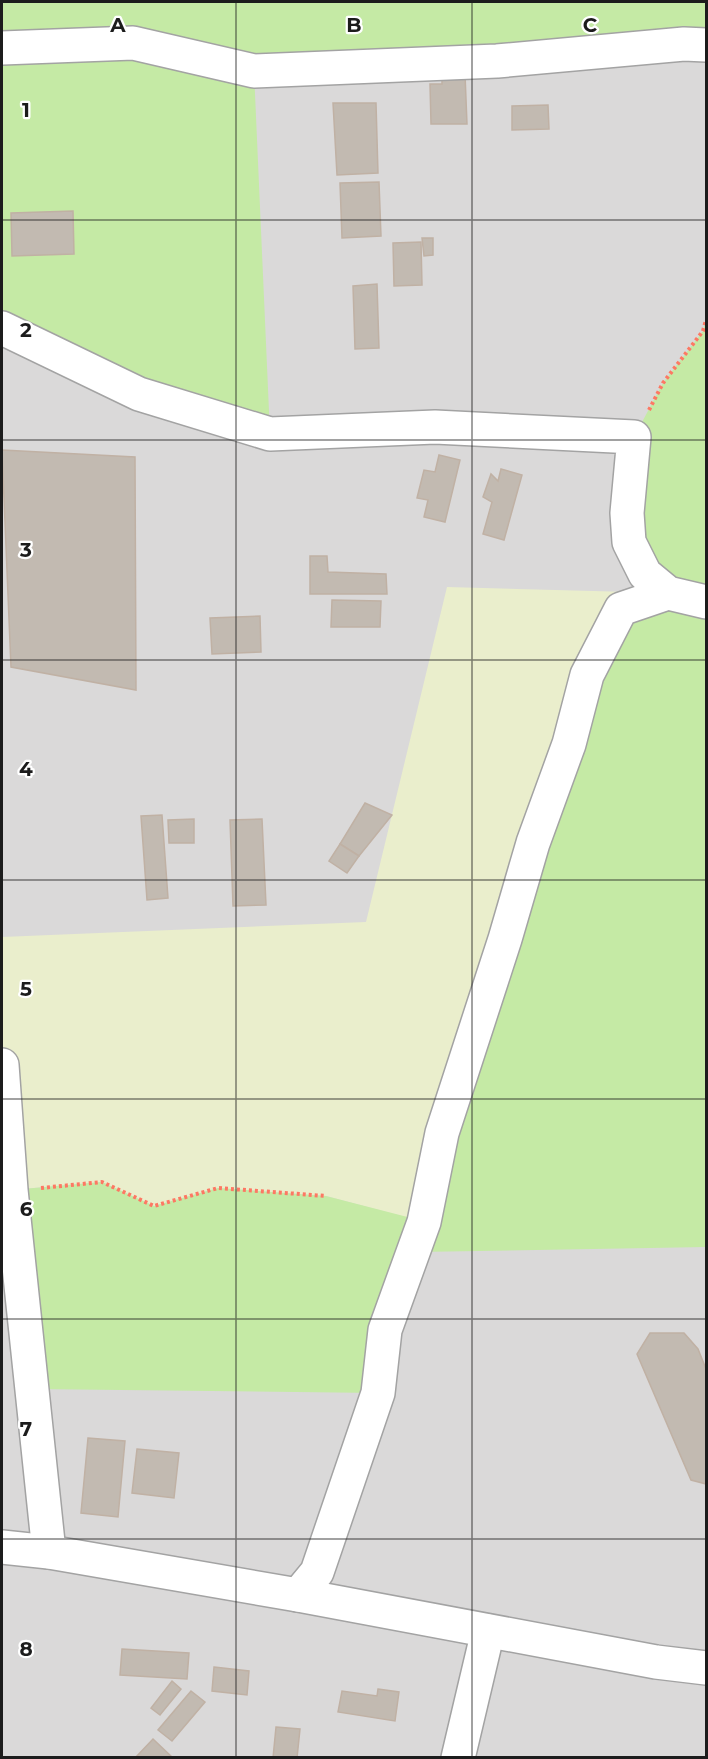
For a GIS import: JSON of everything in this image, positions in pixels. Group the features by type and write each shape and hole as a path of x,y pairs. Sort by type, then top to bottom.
{"street":[{"path":"2,48 133,43 254,71 497,61 684,44 706,45"},
{"path":"2,328 139,394 270,434 435,427 634,437 627,513 629,542 645,574 668,593 706,602"},
{"path":"298,1595 317,1572 378,1393 385,1330 424,1222 442,1132 505,939 533,843 569,744 587,675 621,609 668,593"},
{"path":"2,1065 11,1190 49,1552"},
{"path":"2,1547 49,1552 298,1595 656,1662 706,1668"},
{"path":"458,1758 488,1631"}],"path":[{"path":"634,437 663,382 703,331 706,320"},
{"path":"11,1190 102,1182 154,1206 218,1188 326,1196"}],"shaded area":[{"path":"2,2 706,2 706,1757 2,1758"}],"green space":[{"path":"2,2 706,2 706,47 254,71 270,434 2,328"},
{"path":"706,320 706,1247 417,1252 378,1393 32,1389 11,1190 102,1182 154,1206 218,1188 326,1196 423,1221 621,609 668,593 629,542 634,437 663,383 703,331"},
{"path":"447,587 668,593 424,1222 326,1196 218,1188 154,1206 102,1182 11,1190 2,1065 2,937 366,922"}],"building":[{"path":"442,74 465,74 467,124 431,124 430,84 442,84"},
{"path":"333,103 376,103 378,173 337,175"},
{"path":"548,105 549,129 512,130 512,106"},
{"path":"379,182 381,236 342,238 340,183"},
{"path":"73,211 74,254 12,256 11,213"},
{"path":"422,238 433,238 433,255 424,256"},
{"path":"421,242 422,285 394,286 393,243"},
{"path":"377,284 379,348 355,349 353,286"},
{"path":"2,450 135,457 136,690 11,667"},
{"path":"439,455 460,460 445,522 424,517 428,500 417,498 424,470 435,472"},
{"path":"501,469 522,475 504,540 483,534 492,502 483,497 491,474 498,481"},
{"path":"310,556 327,556 328,572 386,574 387,594 310,594"},
{"path":"332,600 381,601 380,627 331,627"},
{"path":"260,616 261,652 212,654 210,618"},
{"path":"365,803 392,815 359,856 340,844"},
{"path":"162,815 168,898 147,900 141,816"},
{"path":"194,819 194,843 169,843 168,820"},
{"path":"262,819 266,905 233,906 230,820"},
{"path":"340,844 359,856 347,873 329,861"},
{"path":"650,1333 684,1333 698,1349 706,1369 706,1484 691,1480 637,1354"},
{"path":"88,1438 125,1441 118,1517 81,1513"},
{"path":"137,1449 179,1453 174,1498 132,1493"},
{"path":"122,1649 189,1653 187,1679 120,1675"},
{"path":"214,1667 249,1671 247,1695 212,1691"},
{"path":"172,1681 181,1689 160,1715 151,1708"},
{"path":"378,1689 399,1692 395,1721 338,1712 342,1691 377,1696"},
{"path":"191,1691 205,1702 172,1741 158,1730"},
{"path":"276,1727 300,1729 297,1758 273,1758"},
{"path":"153,1739 173,1758 135,1758"}]}
